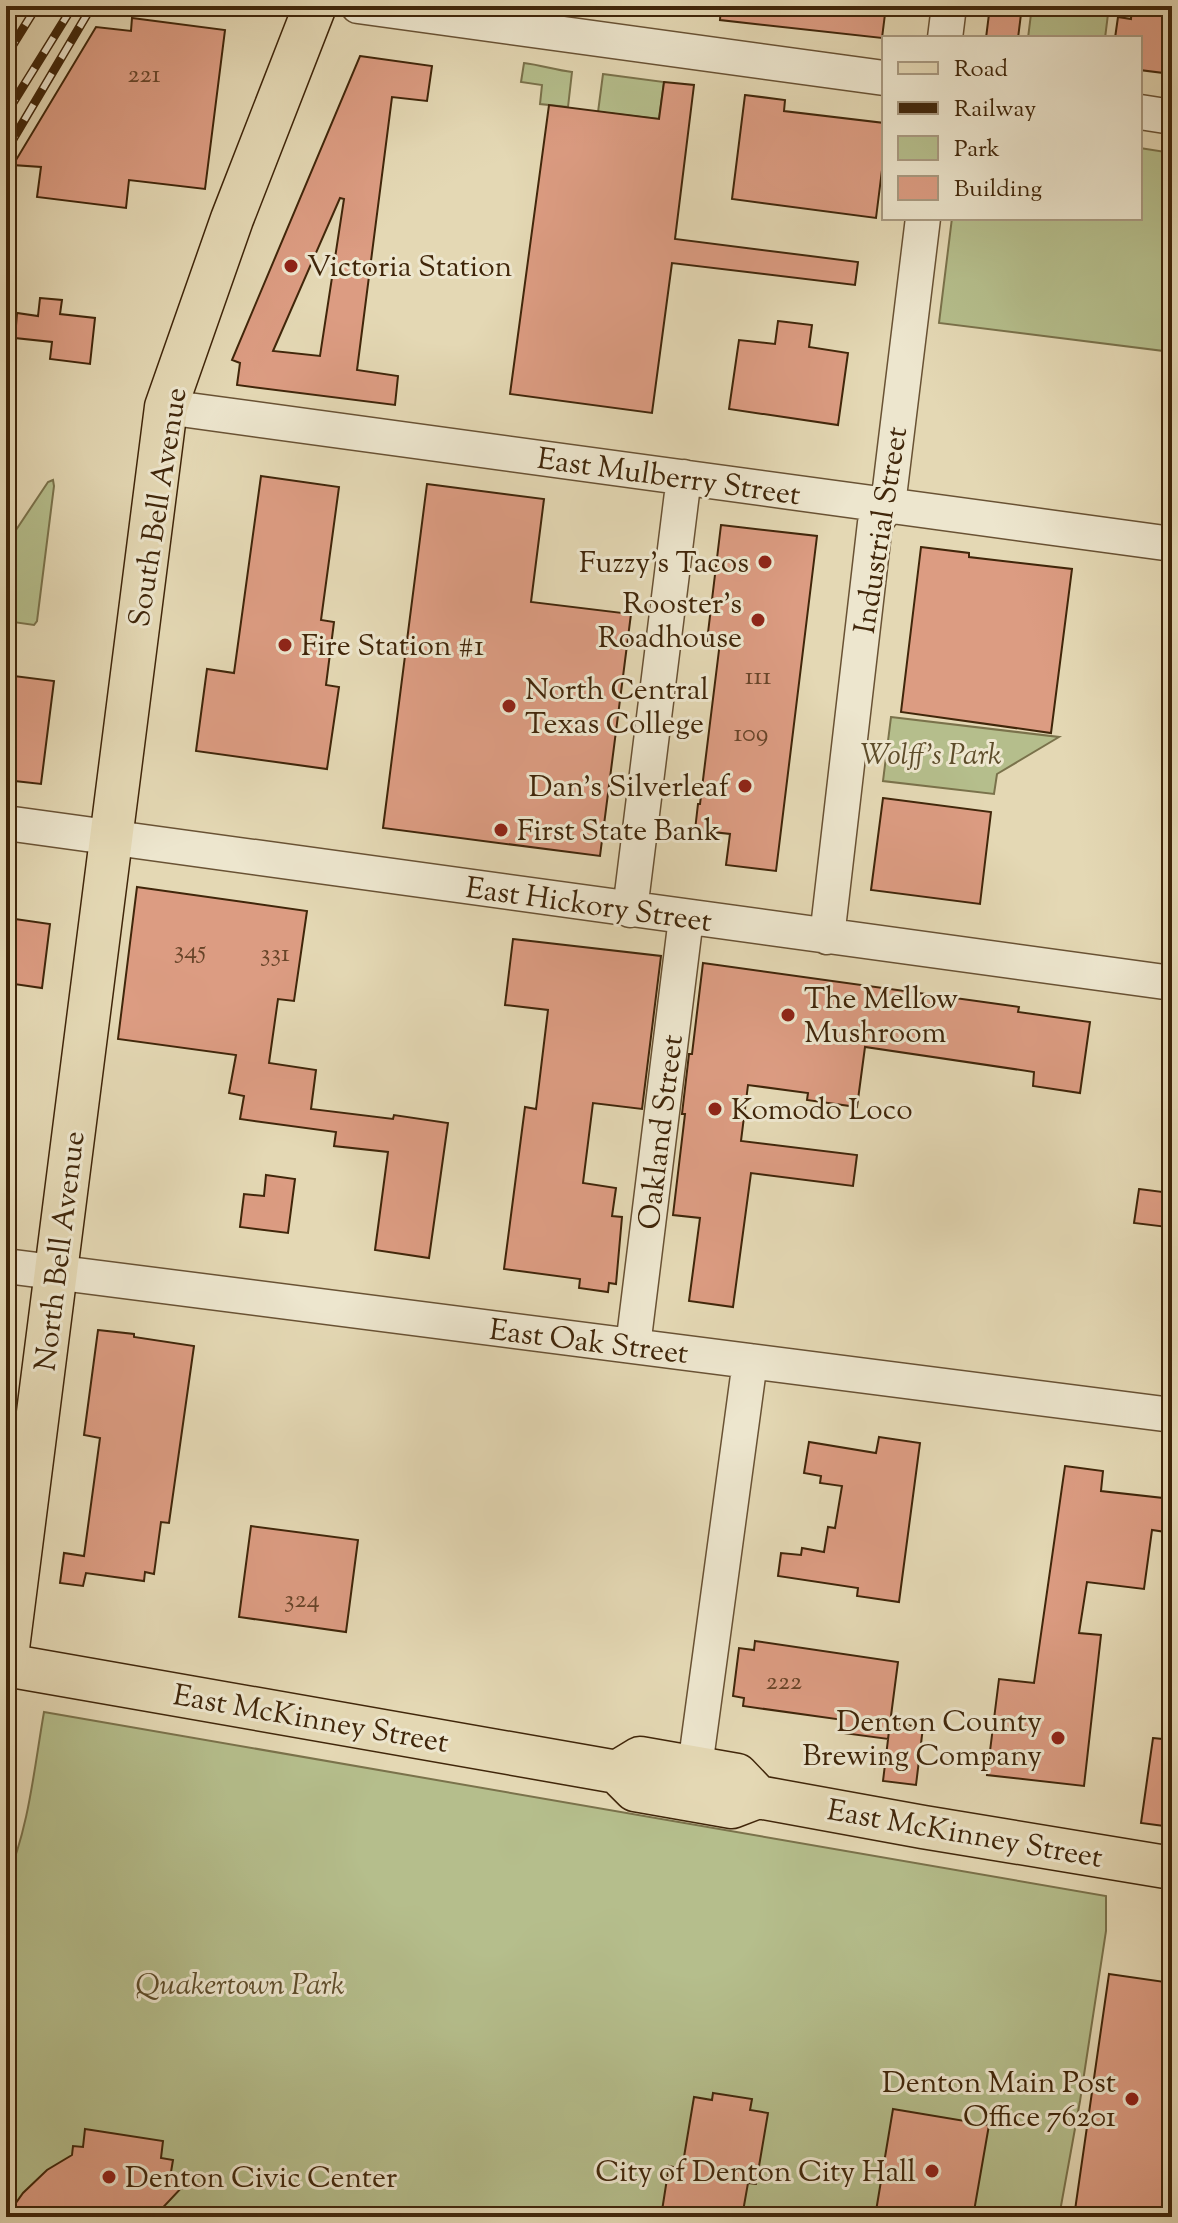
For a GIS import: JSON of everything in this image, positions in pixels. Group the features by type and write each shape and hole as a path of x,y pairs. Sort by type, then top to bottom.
{"main road":[{"name":"South Bell Avenue","path":"111,839 166,407 232,219 315,6"},
{"name":"North Bell Avenue","path":"6,1664 111,839"},
{"name":"East McKinney Street","path":"6,1664 617,1772 635,1790 732,1807 758,1797 1172,1868"},
{"name":"East McKinney Street","path":"617,1772 640,1758 695,1767 737,1775 758,1797"}],"street":[{"path":"358,6 882,78"},
{"path":"945,36 949,6"},
{"path":"1142,112 1172,117"},
{"name":"Industrial Street","path":"827,937 875,523 888,505 923,220"},
{"name":"East Mulberry Street","path":"166,407 1172,544"},
{"path":"630,910 684,477"},
{"name":"East Hickory Street","path":"6,823 1172,983"},
{"name":"Oakland Street","path":"633,1346 686,918"},
{"name":"East Oak Street","path":"6,1266 1172,1415"},
{"path":"695,1767 750,1361"}],"green space":[{"path":"1032,6 1109,6 1105,36 1028,36"},
{"path":"524,63 572,72 568,107 540,104 542,85 521,82"},
{"path":"603,74 664,82 659,119 598,112"},
{"path":"1142,148 1172,153 1172,352 939,323 952,220 1142,220"},
{"path":"53,480 37,621 34,625 6,621 6,545 48,482"},
{"name":"Wolff’s Park","path":"891,717 1059,737 997,774 994,794 883,781"},
{"name":"Quakertown Park","path":"44,1712 1106,1896 1106,1931 1059,2217 6,2217 6,1881 25,1819"}],"building":[{"path":"721,6 886,6 882,38 720,20"},
{"path":"990,6 1022,6 1018,36 986,36"},
{"path":"1132,6 1172,6 1172,74 1142,70 1142,36 1115,36 1118,17 1131,19"},
{"path":"132,18 225,30 205,189 129,180 126,208 37,197 41,167 13,165 96,27 131,31"},
{"name":"Victoria Station","path":"360,56 432,66 427,101 392,97 357,370 398,376 395,405 237,385 240,363 232,360","holes":["340,198 344,199 320,356 273,351"]},
{"path":"664,82 694,85 675,239 858,262 855,285 672,263 652,413 510,394 549,105 659,119"},
{"path":"745,95 785,100 784,111 882,123 882,170 876,218 732,199"},
{"path":"40,298 62,300 60,314 95,318 90,364 50,359 52,342 15,338 17,313 38,316"},
{"path":"778,321 812,325 809,347 848,353 838,425 729,409 739,340 775,344"},
{"name":"Fire Station #1","path":"261,476 339,487 321,620 334,622 326,685 339,687 327,769 196,751 207,669 234,673"},
{"name":"North Central Texas College","path":"427,484 544,499 531,602 631,614 600,856 383,828"},
{"path":"721,525 817,536 776,871 726,865 730,834 695,830 720,642 707,641"},
{"path":"921,547 969,553 969,557 1072,569 1051,733 901,712"},
{"path":"6,675 54,681 41,784 6,780"},
{"path":"883,798 991,812 980,904 871,890"},
{"path":"137,887 307,911 294,1001 278,999 269,1063 316,1070 311,1109 393,1119 394,1115 448,1123 429,1258 375,1250 388,1152 334,1146 336,1132 240,1119 244,1096 229,1093 236,1055 118,1039"},
{"path":"15,919 50,924 42,988 7,983"},
{"path":"513,939 661,956 642,1109 593,1103 583,1183 616,1188 612,1216 622,1217 616,1284 609,1283 608,1292 579,1288 580,1279 504,1269 525,1107 536,1109 548,1010 505,1005"},
{"path":"703,963 1019,1007 1018,1012 1090,1022 1080,1093 1033,1086 1034,1072 865,1047 857,1107 807,1100 808,1093 748,1085 741,1141 857,1155 853,1186 751,1173 733,1307 689,1301 700,1218 673,1215 689,1054 692,1054"},
{"path":"266,1175 295,1179 288,1233 240,1227 244,1194 264,1196"},
{"path":"1139,1189 1171,1193 1167,1227 1134,1223"},
{"path":"98,1330 194,1346 169,1523 161,1522 154,1574 145,1572 144,1581 86,1573 83,1586 60,1583 64,1553 84,1556 100,1438 84,1435"},
{"path":"879,1437 920,1443 899,1602 857,1596 858,1588 778,1576 781,1553 801,1555 802,1548 824,1552 828,1527 835,1528 842,1486 820,1483 821,1476 804,1473 809,1442 876,1453"},
{"path":"1065,1466 1103,1471 1101,1491 1172,1499 1172,1533 1152,1530 1144,1589 1087,1582 1079,1633 1101,1635 1084,1786 987,1775 999,1679 1034,1683"},
{"path":"251,1526 358,1540 346,1632 239,1617"},
{"path":"755,1641 898,1662 888,1739 843,1733 844,1720 743,1706 744,1698 733,1696 739,1648 754,1650"},
{"path":"890,1723 923,1727 916,1785 883,1781"},
{"path":"1153,1738 1172,1740 1172,1827 1141,1823"},
{"name":"Denton Main Post Office 76201","path":"1109,1974 1172,1983 1172,2217 1074,2217"},
{"name":"City of Denton City Hall","path":"713,2093 752,2099 750,2110 768,2113 756,2184 748,2183 742,2217 661,2217 669,2166 682,2169 694,2097 712,2100"},
{"name":"City of Denton City Hall","path":"893,2109 989,2125 973,2217 875,2217"},
{"name":"Denton Civic Center","path":"85,2129 163,2141 161,2158 173,2160 171,2172 186,2183 154,2217 6,2217 23,2193 47,2170 72,2155 73,2146 83,2147"}],"railway":[{"path":"6,56 37,6"},
{"path":"6,114 73,6"},
{"path":"6,151 92,6"}],"place":[{"name":"Victoria Station","path":"291,266"},
{"name":"Fuzzy's Tacos","path":"765,562"},
{"name":"Rooster's Roadhouse","path":"758,620"},
{"name":"Fire Station #1","path":"285,645"},
{"name":"North Central Texas College","path":"509,706"},
{"name":"Dan's Silverleaf","path":"745,786"},
{"name":"First State Bank","path":"501,830"},
{"name":"The Mellow Mushroom","path":"788,1015"},
{"name":"Komodo Loco","path":"715,1109"},
{"name":"Denton County Brewing Company","path":"1058,1738"},
{"name":"Denton Main Post Office 76201","path":"1132,2099"},
{"name":"City of Denton City Hall","path":"932,2171"},
{"name":"Denton Civic Center","path":"109,2177"}]}
